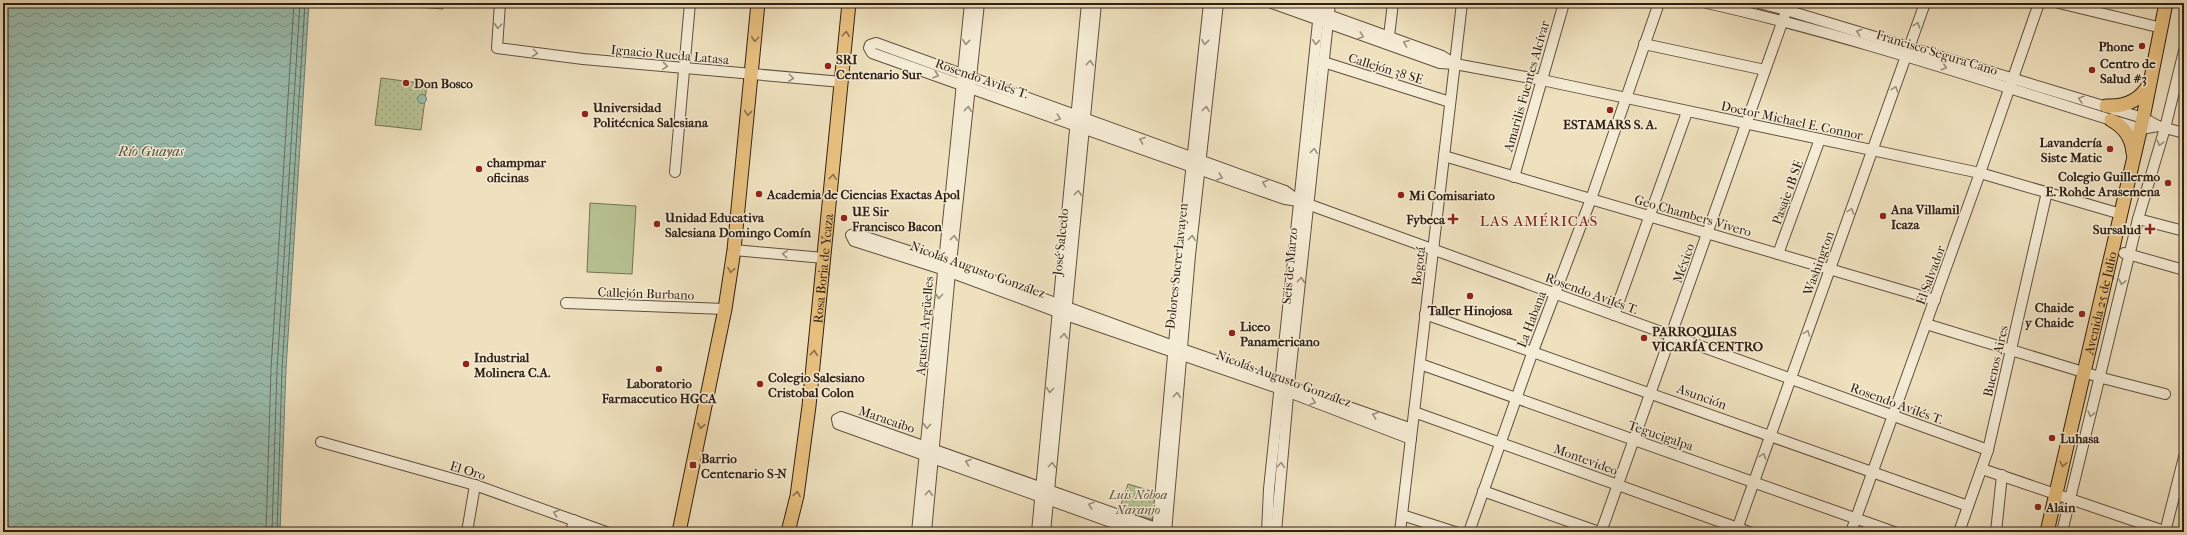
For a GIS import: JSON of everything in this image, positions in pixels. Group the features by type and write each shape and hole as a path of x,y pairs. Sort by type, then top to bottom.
{"main road":[{"path":"679,532 724,308 734,250 758,3"},
{"name":"Rosa Borja de Ycaza","path":"788,532 797,496 809,406 849,3"},
{"name":"Avenida 25 de Julio","path":"2047,532 2134,159 2166,3"},
{"path":"2106,106 2130,103 2142,94 2151,81"},
{"path":"2111,120 2118,124 2128,136 2134,159"}],"street":[{"name":"Ignacio Rueda Latasa","path":"500,3 496,48 583,59 842,82"},
{"path":"675,172 690,3"},
{"name":"Agustín Argüelles","path":"926,532 929,452 946,267 966,82 970,3"},
{"name":"Agustín Argüelles","path":"966,82 979,3"},
{"name":"José Salcedo","path":"1045,532 1045,494 1072,220 1089,24 1087,3"},
{"name":"José Salcedo","path":"1089,24 1096,3"},
{"name":"Dolores Sucre Lavayen","path":"1206,72 1209,3"},
{"name":"Dolores Sucre Lavayen","path":"1163,531 1168,444 1195,164 1206,72 1218,3"},
{"name":"Doctor Michael E. Connor","path":"1272,3 1322,15 1389,36 1442,56 1455,64"},
{"name":"Doctor Michael E. Connor","path":"1295,3 1440,63 1455,64 1542,80 1980,173 2121,214"},
{"name":"Seis de Marzo","path":"1267,532 1274,490 1285,387 1319,61 1322,15 1330,3"},
{"path":"1389,36 1393,3"},
{"name":"Bogotá","path":"1400,532 1462,3"},
{"name":"Amarilis Fuentes Alcívar","path":"1514,177 1564,3"},
{"name":"La Habana","path":"1469,532 1533,351 1591,199 1659,3"},
{"name":"Francisco Segura Cano","path":"1707,3 1908,51 2012,83 2106,106 2142,123"},
{"name":"Francisco Segura Cano","path":"1759,3 1788,6 1908,51"},
{"name":"Washington","path":"1736,530 1925,3"},
{"name":"El Salvador","path":"1851,532 1935,300 2039,3"},
{"path":"2059,3 2162,28"},
{"name":"México","path":"1600,532 1788,6"},
{"name":"Rosendo Avilés T.","path":"966,82 876,43 870,45 869,48 872,53 966,82 1195,164 1286,190 1304,202 1988,450"},
{"path":"1644,44 1765,70"},
{"name":"Avenida 25 de Julio","path":"2062,532 2100,376 2126,253 2138,219 2161,127 2184,51"},
{"name":"Callejón 38 SE","path":"1319,61 1450,102"},
{"name":"Francisco Segura Cano","path":"2012,83 2111,120 2142,123 2184,133"},
{"path":"1614,315 1651,217 1687,112"},
{"name":"Pasaje 1B SE","path":"1778,254 1820,139"},
{"name":"Geo Chambers Vivero","path":"1444,156 1935,300"},
{"name":"Buenos Aires","path":"1959,532 1988,450 2047,192"},
{"path":"2138,219 2184,231"},
{"name":"Nicolás Augusto González","path":"946,267 854,241 852,240 852,235 856,234 946,267 1062,310 1285,387 1411,434"},
{"path":"734,250 824,258"},
{"path":"2126,253 2184,270"},
{"name":"Callejón Burbano","path":"566,303 724,308"},
{"name":"Asunción","path":"1425,314 1651,392 1968,506"},
{"path":"1926,324 2085,372 2166,394"},
{"name":"Tegucigalpa","path":"1420,364 1894,532"},
{"name":"Montevideo","path":"1414,412 1501,442 1736,530 1749,532"},
{"name":"Maracaibo","path":"929,452 838,424 837,419 841,417 929,452 1045,494 1139,532"},
{"name":"El Oro","path":"321,442 475,485 606,532"},
{"name":"Agustín Argüelles","path":"917,532 929,452"},
{"path":"1982,469 2056,493 2165,532 2184,457"},
{"path":"1996,532 2002,475"},
{"path":"467,532 475,485"},
{"name":"Seis de Marzo","path":"1274,490 1276,532"},
{"path":"1483,491 1600,532"},
{"name":"José Salcedo","path":"1037,532 1045,494"},
{"name":"Maracaibo","path":"1045,494 1163,531"},
{"path":"1402,515 1455,532"},
{"path":"571,532 574,520"}],"green space":[{"path":"404,3 443,3 443,9 404,6"},
{"path":"381,78 427,84 421,130 375,125"},
{"path":"590,203 636,206 632,274 587,272"},
{"name":"Luis Noboa Naranjo","path":"1128,484 1158,493 1153,520 1119,510"}],"water":[{"name":"Río Guayas","path":"3,3 309,3 286,369 280,532 3,532"},
{"path":"422,94 427,99 422,104 417,99"}],"place":[{"name":"Phone","path":"2142,46"},
{"name":"SRI Centenario Sur","path":"828,66"},
{"name":"Centro de Salud #3","path":"2092,70"},
{"name":"Don Bosco","path":"406,83"},
{"name":"ESTAMARS S. A.","path":"1610,110"},
{"name":"Universidad Politécnica Salesiana","path":"585,114"},
{"name":"Lavandería Siste Matic","path":"2110,149"},
{"name":"champmar oficinas","path":"479,169"},
{"name":"Colegio Guillermo E. Rohde Arasemena","path":"2168,183"},
{"name":"Academia de Ciencias Exactas Apol","path":"759,194"},
{"name":"Mi Comisariato","path":"1401,195"},
{"name":"Ana Villamil Icaza","path":"1883,216"},
{"name":"UE Sir Francisco Bacon","path":"844,218"},
{"name":"Fybeca","path":"1453,219"},
{"name":"Unidad Educativa Salesiana Domingo Comín","path":"657,224"},
{"name":"Sursalud","path":"2150,229"},
{"name":"Taller Hinojosa","path":"1470,296"},
{"name":"Chaide y Chaide","path":"2082,314"},
{"name":"Liceo Panamericano","path":"1232,333"},
{"name":"PARROQUIAS VICARÍA CENTRO","path":"1644,338"},
{"name":"Industrial Molinera C.A.","path":"466,364"},
{"name":"Laboratorio Farmaceutico HGCA","path":"659,369"},
{"name":"Colegio Salesiano Cristobal Colon","path":"760,384"},
{"name":"Luhasa","path":"2052,438"},
{"name":"Barrio Centenario S-N","path":"693,465"},
{"name":"Alain","path":"2038,507"}],"district":[{"name":"LAS AMÉRICAS","path":"1539,221"}]}
